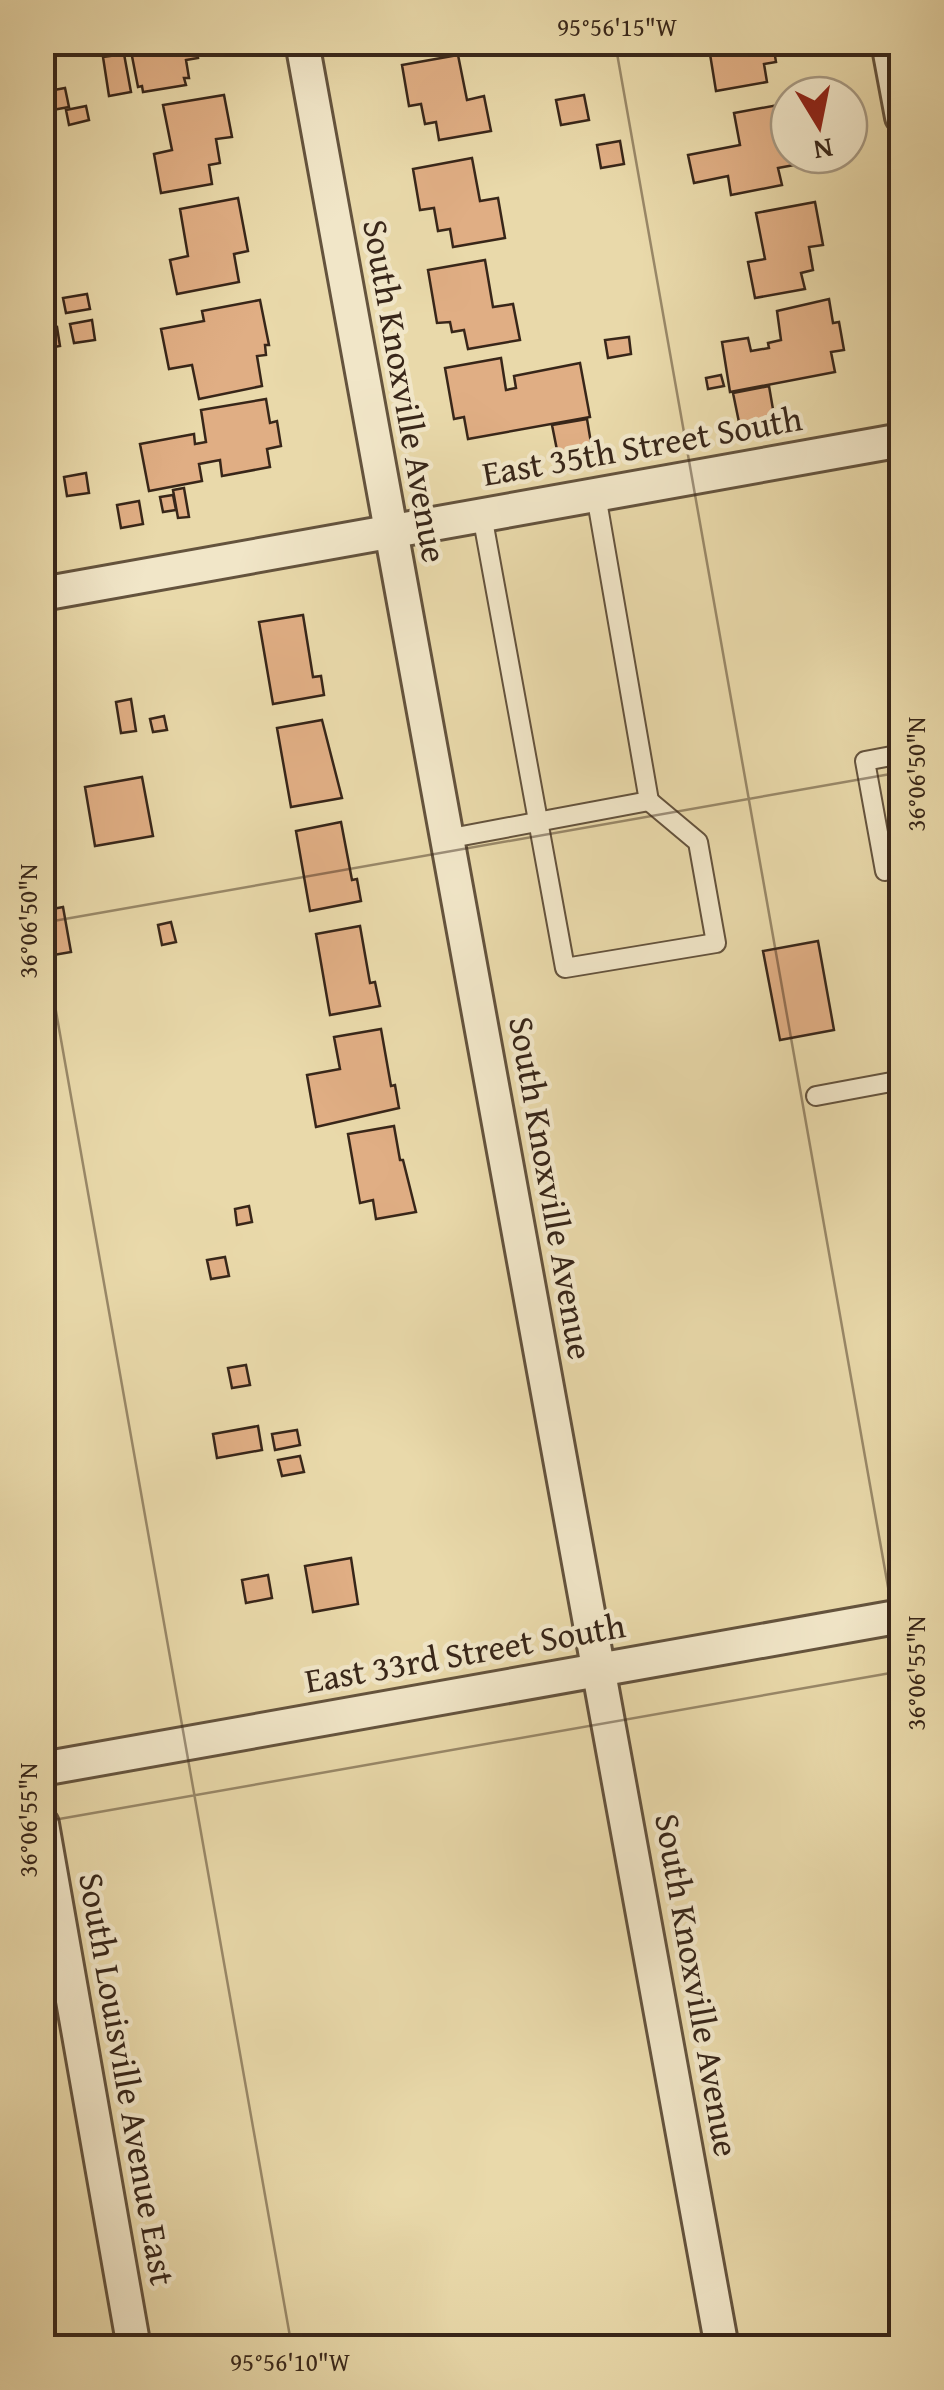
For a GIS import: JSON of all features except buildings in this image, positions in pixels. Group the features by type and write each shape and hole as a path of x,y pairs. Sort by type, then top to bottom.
{"street":[{"name":"South Knoxville Avenue","path":"302,42 722,2348"},
{"path":"888,42 902,117"},
{"name":"East 35th Street South","path":"42,594 902,440"},
{"name":"East 33rd Street South","path":"42,1769 902,1616"},
{"name":"South Louisville Avenue East","path":"42,1824 134,2348"}],"lane":[{"path":"482,515 565,968 716,943 698,842 648,801 596,495"},
{"path":"902,754 865,760 885,871 902,868"},
{"path":"446,839 648,801"},
{"path":"816,1096 902,1080"}]}
